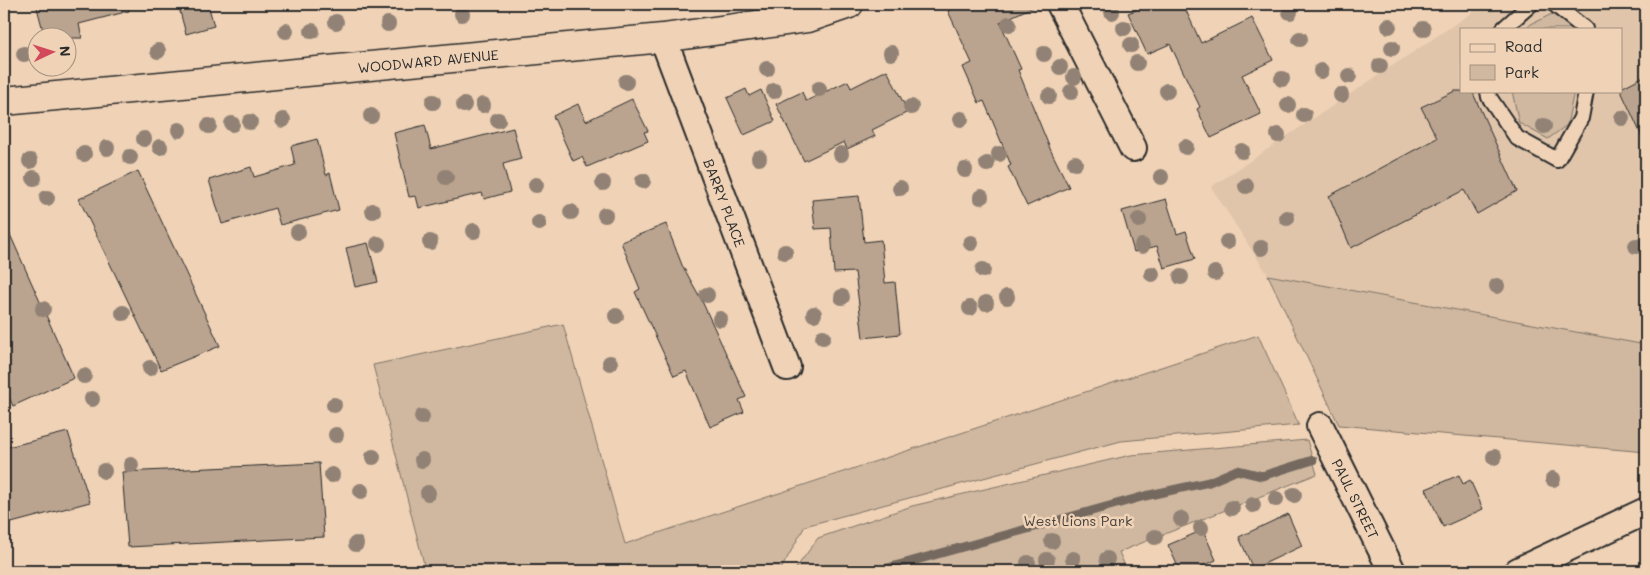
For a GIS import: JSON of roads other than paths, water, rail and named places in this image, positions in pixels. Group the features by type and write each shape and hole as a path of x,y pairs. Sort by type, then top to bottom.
{"street":[{"name":"WOODWARD AVENUE","path":"4,101 663,38 808,18 849,4"},
{"path":"1060,4 1133,148"},
{"name":"BARRY PLACE","path":"663,38 787,368"},
{"name":"PAUL STREET","path":"1320,426 1392,571"},
{"path":"1518,571 1646,511"}],"lane":[{"path":"1504,28 1531,4"},
{"path":"1554,4 1584,28"},
{"path":"1488,92 1489,97 1516,138 1557,160 1581,118 1586,92"}],"waterway":[{"path":"877,571 1145,496 1209,482 1237,470 1262,476 1313,460"}],"park label":[{"name":"West Lions Park","path":"1078,520"}]}
